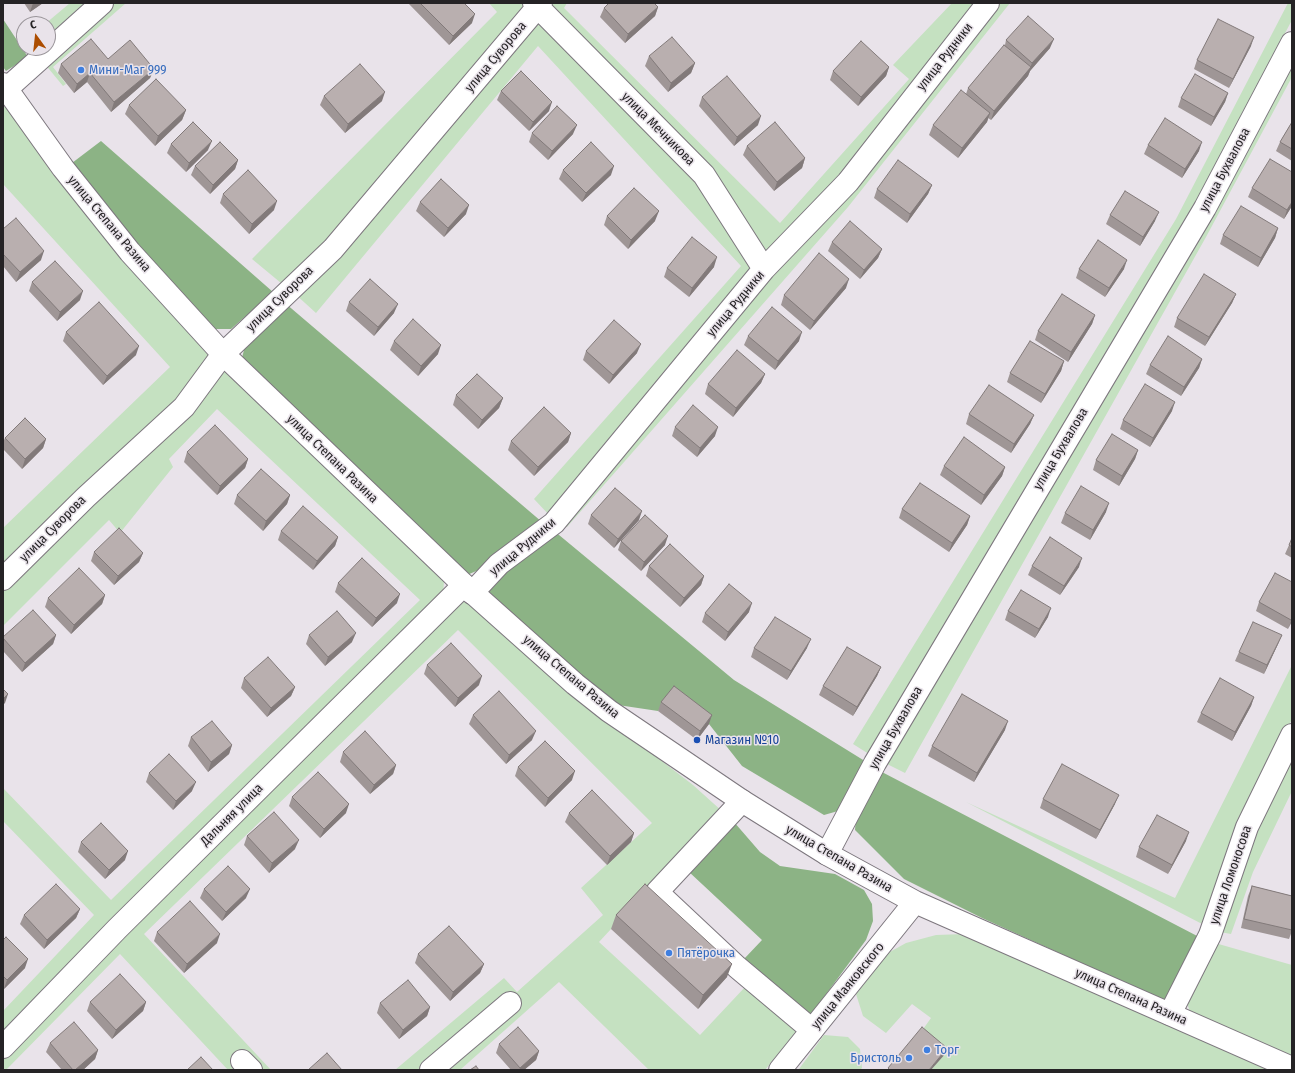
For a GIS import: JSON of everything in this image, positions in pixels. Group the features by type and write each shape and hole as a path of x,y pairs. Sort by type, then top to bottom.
{"street":[{"path":"4,89 102,3"},
{"name":"улица Рудники","path":"468,589 554,523 764,269 848,182 988,3"},
{"name":"улица Мечникова","path":"538,5 704,175 764,269"},
{"name":"улица Суворова","path":"3,579 86,497 184,407 223,354 333,249 538,5"},
{"name":"улица Бухвалова","path":"827,854 907,709 1205,208 1292,43"},
{"name":"улица Степана Разина","path":"4,89 130,252 223,354 468,589 574,684 609,711 742,801 827,854 915,902 1292,1068"},
{"name":"Дальняя улица","path":"3,1047 117,929 468,589"},
{"name":"улица Ломоносова","path":"1170,1014 1210,935 1247,827 1292,735"},
{"path":"742,801 657,892 737,967 812,1030"},
{"name":"улица Маяковского","path":"780,1070 915,902"},
{"path":"431,1070 510,1003"}],"green space":[{"path":"70,3 91,3 56,34 56,16 55,16"},
{"path":"111,3 126,3 53,67 66,84 63,86 44,63 52,56 56,56 56,52"},
{"path":"489,3 526,3 523,15 326,243 281,283 252,259 497,12"},
{"path":"551,3 567,3 564,8 780,223 909,79 893,65 952,3 978,3 843,179 767,254 551,11"},
{"path":"994,3 1010,3 848,207 567,527 560,521"},
{"path":"1288,3 1292,3 1292,20 1182,227 872,756 853,744 1176,219"},
{"path":"3,19 16,39 16,56 28,57 6,71 3,67"},
{"path":"535,20 543,20 698,179 754,270 550,516 534,499 741,266 538,46 316,313 294,293"},
{"path":"1292,59 1292,77 1206,237 905,773 885,763"},
{"path":"3,107 6,107 54,175 121,259 212,358 178,405 3,570 3,528 170,367 3,184"},
{"path":"101,141 273,292 231,329 215,329 138,246 72,163"},
{"path":"285,303 542,522 481,569 467,575 242,358 246,342"},
{"path":"224,370 444,581 443,596 3,1040 3,1011 94,915 3,821 3,788 111,900 420,600 217,409 169,459 173,467 120,533 109,520 3,626 3,590"},
{"path":"553,530 734,680 868,763 838,811 824,815 742,766 709,724 670,696 658,711 618,705 581,677 487,592 495,577"},
{"path":"466,599 641,745 693,785 723,812 675,860 599,942 700,1035 746,986 799,1028 765,1070 649,1070 559,982 460,1070 440,1070 487,1013 420,1070 395,1070 504,978 517,992 603,915 581,888 652,823 458,630 144,934 271,1070 228,1070 120,954 6,1070 3,1070 3,1054 455,602"},
{"path":"1292,665 1292,719 1239,826 1206,926 966,802 1175,898"},
{"path":"1292,747 1292,791 1253,872 1231,934 1220,932 1252,828"},
{"path":"880,771 1201,938 1174,993 1163,1000 982,918 904,879 855,830 856,817"},
{"path":"734,822 760,852 780,866 835,874 864,890 872,904 873,921 866,940 810,1016 744,959 762,940 688,871"},
{"path":"965,934 1269,1070 931,1070 945,1053 921,1032 931,1018 912,1004 886,1033 863,1016 856,994 888,953 906,943 936,935"},
{"path":"1215,943 1292,965 1292,1057 1190,1012 1186,1000"},
{"path":"824,1035 848,1037 860,1049 862,1068 860,1070 800,1070 799,1069"}],"building":[{"path":"420,3 464,3 475,14 453,36"},
{"path":"609,3 654,3 658,7 628,34 604,8"},
{"path":"1028,16 1054,39 1032,63 1006,40"},
{"path":"1218,19 1254,37 1233,79 1197,60"},
{"path":"672,37 695,63 671,83 649,56"},
{"path":"91,39 108,59 130,40 154,69 114,102 90,73 77,84 61,64"},
{"path":"861,41 889,67 861,97 833,71"},
{"path":"1004,45 1031,67 994,111 968,88"},
{"path":"360,64 385,92 348,124 324,96"},
{"path":"521,71 552,102 533,122 501,91"},
{"path":"1195,74 1228,93 1214,117 1181,98"},
{"path":"727,76 761,116 737,137 702,97"},
{"path":"156,79 186,110 158,136 129,105"},
{"path":"961,90 990,113 962,148 933,125"},
{"path":"557,106 577,125 552,151 532,133"},
{"path":"1165,118 1202,142 1185,169 1148,145"},
{"path":"193,122 212,141 189,163 171,144"},
{"path":"775,122 805,158 777,182 747,146"},
{"path":"1292,122 1292,149 1280,142"},
{"path":"220,142 238,160 213,185 195,166"},
{"path":"591,142 614,166 586,193 563,170"},
{"path":"1270,159 1292,172 1292,202 1287,210 1252,188"},
{"path":"898,160 932,185 910,214 877,189"},
{"path":"248,170 277,201 252,224 223,194"},
{"path":"441,179 469,205 448,228 420,202"},
{"path":"634,188 659,211 631,240 607,216"},
{"path":"1125,191 1159,212 1143,237 1110,215"},
{"path":"1241,206 1278,228 1261,258 1223,235"},
{"path":"16,218 44,251 20,272 3,254 3,229"},
{"path":"850,221 882,249 864,270 832,242"},
{"path":"692,237 717,257 692,288 667,268"},
{"path":"1098,240 1127,260 1109,288 1079,269"},
{"path":"819,253 849,279 814,321 784,295"},
{"path":"55,261 83,291 60,312 32,282"},
{"path":"1204,274 1236,294 1209,337 1177,318"},
{"path":"370,279 398,304 378,327 349,302"},
{"path":"1062,294 1095,315 1071,352 1038,331"},
{"path":"99,302 139,346 107,376 66,332"},
{"path":"772,307 802,332 778,361 748,336"},
{"path":"413,319 441,345 421,366 394,341"},
{"path":"614,320 641,344 613,375 586,351"},
{"path":"1168,336 1202,359 1184,387 1150,365"},
{"path":"1030,341 1064,361 1045,394 1010,373"},
{"path":"737,350 765,374 736,408 708,384"},
{"path":"477,374 503,398 482,420 456,395"},
{"path":"1145,384 1175,402 1153,438 1123,420"},
{"path":"989,385 1034,415 1014,444 969,414"},
{"path":"693,405 718,427 700,448 675,427"},
{"path":"544,407 571,433 538,467 511,441"},
{"path":"25,418 46,439 25,459 5,438"},
{"path":"215,425 248,459 220,486 187,452"},
{"path":"1112,434 1138,450 1122,476 1096,460"},
{"path":"964,437 1005,467 984,495 944,466"},
{"path":"261,469 290,495 266,521 237,495"},
{"path":"920,483 970,516 952,543 902,509"},
{"path":"1081,486 1109,503 1093,530 1065,513"},
{"path":"615,488 642,511 618,539 591,515"},
{"path":"303,506 338,537 317,561 281,531"},
{"path":"645,515 668,536 644,562 621,541"},
{"path":"119,528 143,553 118,576 94,552"},
{"path":"1050,537 1082,558 1064,586 1032,566"},
{"path":"1292,538 1292,547 1289,545"},
{"path":"670,544 704,576 684,598 649,566"},
{"path":"362,558 400,594 376,618 338,583"},
{"path":"79,568 105,595 74,625 48,598"},
{"path":"1275,573 1292,582 1291,620 1259,602"},
{"path":"729,584 752,603 728,632 705,613"},
{"path":"1021,590 1051,608 1039,629 1008,611"},
{"path":"33,610 56,635 25,663 3,637"},
{"path":"337,611 356,633 328,657 309,635"},
{"path":"775,617 811,639 791,671 754,648"},
{"path":"1253,622 1282,635 1267,665 1239,652"},
{"path":"451,643 482,676 458,698 427,665"},
{"path":"847,647 881,667 857,707 823,686"},
{"path":"268,657 295,687 271,708 244,678"},
{"path":"1220,678 1254,697 1235,732 1201,713"},
{"path":"674,686 712,715 700,731 661,702"},
{"path":"3,689 8,694 3,699"},
{"path":"499,691 536,731 509,755 473,715"},
{"path":"962,694 1008,721 977,773 932,746"},
{"path":"212,721 232,745 211,762 191,737"},
{"path":"365,731 396,765 374,785 343,752"},
{"path":"545,741 575,771 548,798 518,767"},
{"path":"169,754 196,782 176,801 149,773"},
{"path":"1062,764 1119,795 1100,830 1043,799"},
{"path":"318,772 349,804 324,829 292,797"},
{"path":"592,790 634,833 610,856 569,813"},
{"path":"274,812 299,840 272,863 247,836"},
{"path":"1157,815 1189,832 1172,865 1139,847"},
{"path":"101,823 128,851 109,870 81,842"},
{"path":"228,866 250,889 226,912 204,889"},
{"path":"56,884 80,909 47,940 24,915"},
{"path":"645,884 732,964 703,995 616,915"},
{"path":"1252,886 1292,896 1292,930 1244,919"},
{"path":"190,901 220,934 187,964 157,932"},
{"path":"449,926 484,964 453,992 418,954"},
{"path":"6,937 28,959 7,980 3,976 3,940"},
{"path":"120,974 146,1002 116,1030 90,1002"},
{"path":"408,980 430,1007 403,1030 380,1003"},
{"path":"74,1022 98,1050 75,1070 73,1070 50,1043"},
{"path":"518,1027 539,1051 520,1068 499,1044"},
{"path":"922,1027 947,1048 929,1070 890,1070 888,1068"},
{"path":"327,1053 342,1070 308,1070"},
{"path":"201,1057 213,1070 187,1070"},
{"path":"476,1066 479,1070 470,1070"}],"place":[{"name":"Мини-Маг 999","path":"81,70"},
{"name":"Магазин №10","path":"697,740"},
{"name":"Пятёрочка","path":"669,953"},
{"name":"Торг","path":"927,1050"},
{"name":"Бристоль","path":"909,1058"}]}
